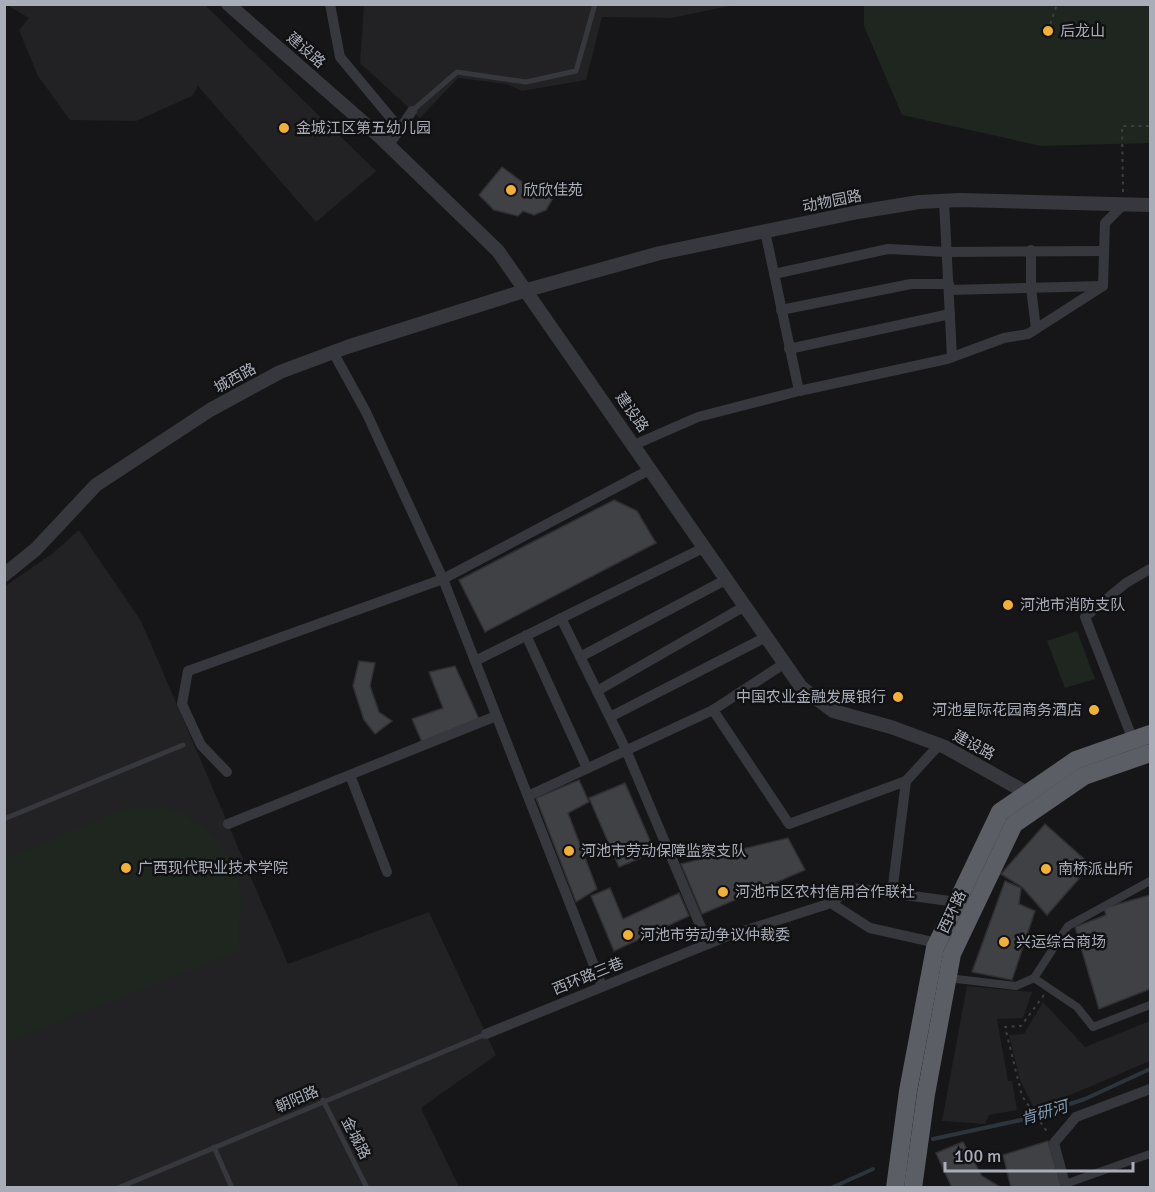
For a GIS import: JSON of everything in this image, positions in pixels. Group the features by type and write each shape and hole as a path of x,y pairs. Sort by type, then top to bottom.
{"highway":[{"name":"西环路","path":"896,1188 908,1091 938,943 1000,812 1076,760 1150,734"},
{"name":"西环路","path":"913,1188 926,1094 952,954 1014,824 1084,776 1150,753"},
{"path":"916,1164 924,1188"}],"street":[{"name":"建设路","path":"228,4 389,145 498,251 801,687 833,711 939,745 1027,793"},
{"path":"330,4 340,57 400,129"},
{"path":"389,145 412,111"},
{"path":"944,201 952,357"},
{"name":"动物园路","path":"527,290 660,253 919,202 1150,205"},
{"path":"1103,286 1105,223 1124,204"},
{"path":"765,231 799,391"},
{"path":"774,274 888,249 947,252 1104,251"},
{"path":"1031,250 1031,288 1036,329"},
{"path":"781,310 911,284 1031,288 1103,286"},
{"path":"634,444 698,417 799,391 952,357 1004,338 1028,334 1103,286"},
{"name":"城西路","path":"4,575 36,549 96,485 210,410 280,372 333,352 527,290"},
{"path":"789,349 950,314"},
{"path":"333,352 366,412 443,579 602,986"},
{"path":"227,772 201,745 182,704 188,671 443,579 651,469"},
{"path":"475,661 705,548"},
{"path":"1133,741 1085,617 1126,583 1150,569"},
{"path":"580,657 727,579"},
{"path":"597,691 745,606"},
{"path":"561,618 626,750 708,944"},
{"path":"526,635 587,768"},
{"path":"610,717 766,637"},
{"path":"528,796 713,710 785,663"},
{"path":"713,710 789,824 906,781 939,745"},
{"path":"228,824 496,716"},
{"path":"350,775 387,872"},
{"path":"892,893 906,781"},
{"path":"948,978 1016,986 1034,978 1068,926 1150,881"},
{"name":"西环路三巷","path":"486,1034 708,944 831,903 852,888 957,902"},
{"path":"831,903 870,928 938,943"},
{"path":"1034,978 1077,1007 1093,1027 1150,1005"},
{"path":"1150,1089 1076,1117 1054,1143 1066,1186 1150,1154"}],"lane":[{"path":"412,111 457,72 526,82 576,71 595,4"},
{"path":"4,819 183,745"},
{"name":"朝阳路","path":"118,1188 323,1100 486,1034"},
{"name":"金城路","path":"323,1100 367,1188"},
{"path":"214,1147 232,1188"}],"path":[{"path":"1048,31 1057,4"},
{"path":"1124,204 1122,126 1150,126"},
{"path":"1041,1122 1022,1096 1005,1027 1021,1026 1050,988"}],"shaded area":[{"path":"7,5 205,5 376,171 316,222 198,86 192,96 136,121 70,120 38,76 19,30 29,18"},
{"path":"364,5 734,5 671,18 602,17 586,80 522,91 507,84 458,78 420,118 360,63"},
{"path":"864,5 1150,5 1150,143 1041,146 902,115 864,26"},
{"name":"广西现代职业技术学院","path":"79,530 141,621 288,964 429,912 496,1055 421,1108 459,1187 5,1187 4,587 53,553"},
{"path":"1077,631 1095,679 1065,688 1047,641"},
{"path":"161,806 184,815 209,833 231,862 241,895 238,928 242,950 5,1043 5,859 129,807"},
{"path":"967,986 1032,992 1023,1018 997,1019 1008,1081 1012,1081 1017,1110 989,1115 985,1124 942,1121"},
{"path":"1043,1002 1085,1047 1150,1021 1150,1061 1035,1110 1020,1080 1009,1035 1024,1034"}],"building":[{"name":"欣欣佳苑","path":"502,167 525,184 528,182 553,198 546,210 534,215 523,211 518,216 494,210 479,195"},
{"path":"614,500 637,511 656,543 485,632 459,580"},
{"path":"359,661 375,663 370,686 379,712 392,721 375,734 364,720 353,686"},
{"path":"455,666 479,719 422,742 412,719 443,708 429,672"},
{"name":"河池市劳动保障监察支队","path":"579,780 589,802 568,813 597,889 576,902 536,798"},
{"path":"625,783 655,852 619,867 589,798"},
{"name":"南桥派出所","path":"1045,824 1091,865 1047,915 1022,887 1001,874"},
{"name":"河池市区农村信用合作联社","path":"788,838 805,870 702,914 681,864"},
{"name":"兴运综合商场","path":"1005,881 1021,888 1019,904 1035,911 1012,980 972,972"},
{"name":"河池市劳动争议仲裁委","path":"610,888 623,919 679,893 689,916 614,951 591,896"},
{"path":"1150,895 1150,989 1099,1009 1075,927 1106,915 1104,908"},
{"path":"1048,1141 1062,1188 1011,1188 1003,1155"},
{"path":"963,1142 982,1176 1002,1188 952,1188 936,1153"}],"waterway":[{"name":"肯研河","path":"933,1139 1021,1120 1085,1099 1150,1069"},
{"name":"肯研河","path":"831,1188 873,1169"}],"place":[{"name":"后龙山","path":"1048,31"},
{"name":"金城江区第五幼儿园","path":"284,128"},
{"name":"欣欣佳苑","path":"511,190"},
{"name":"河池市消防支队","path":"1008,605"},
{"name":"中国农业金融发展银行","path":"898,697"},
{"name":"河池星际花园商务酒店","path":"1094,710"},
{"name":"河池市劳动保障监察支队","path":"569,851"},
{"name":"广西现代职业技术学院","path":"126,868"},
{"name":"南桥派出所","path":"1046,869"},
{"name":"河池市区农村信用合作联社","path":"723,892"},
{"name":"河池市劳动争议仲裁委","path":"628,935"},
{"name":"兴运综合商场","path":"1004,942"}]}
